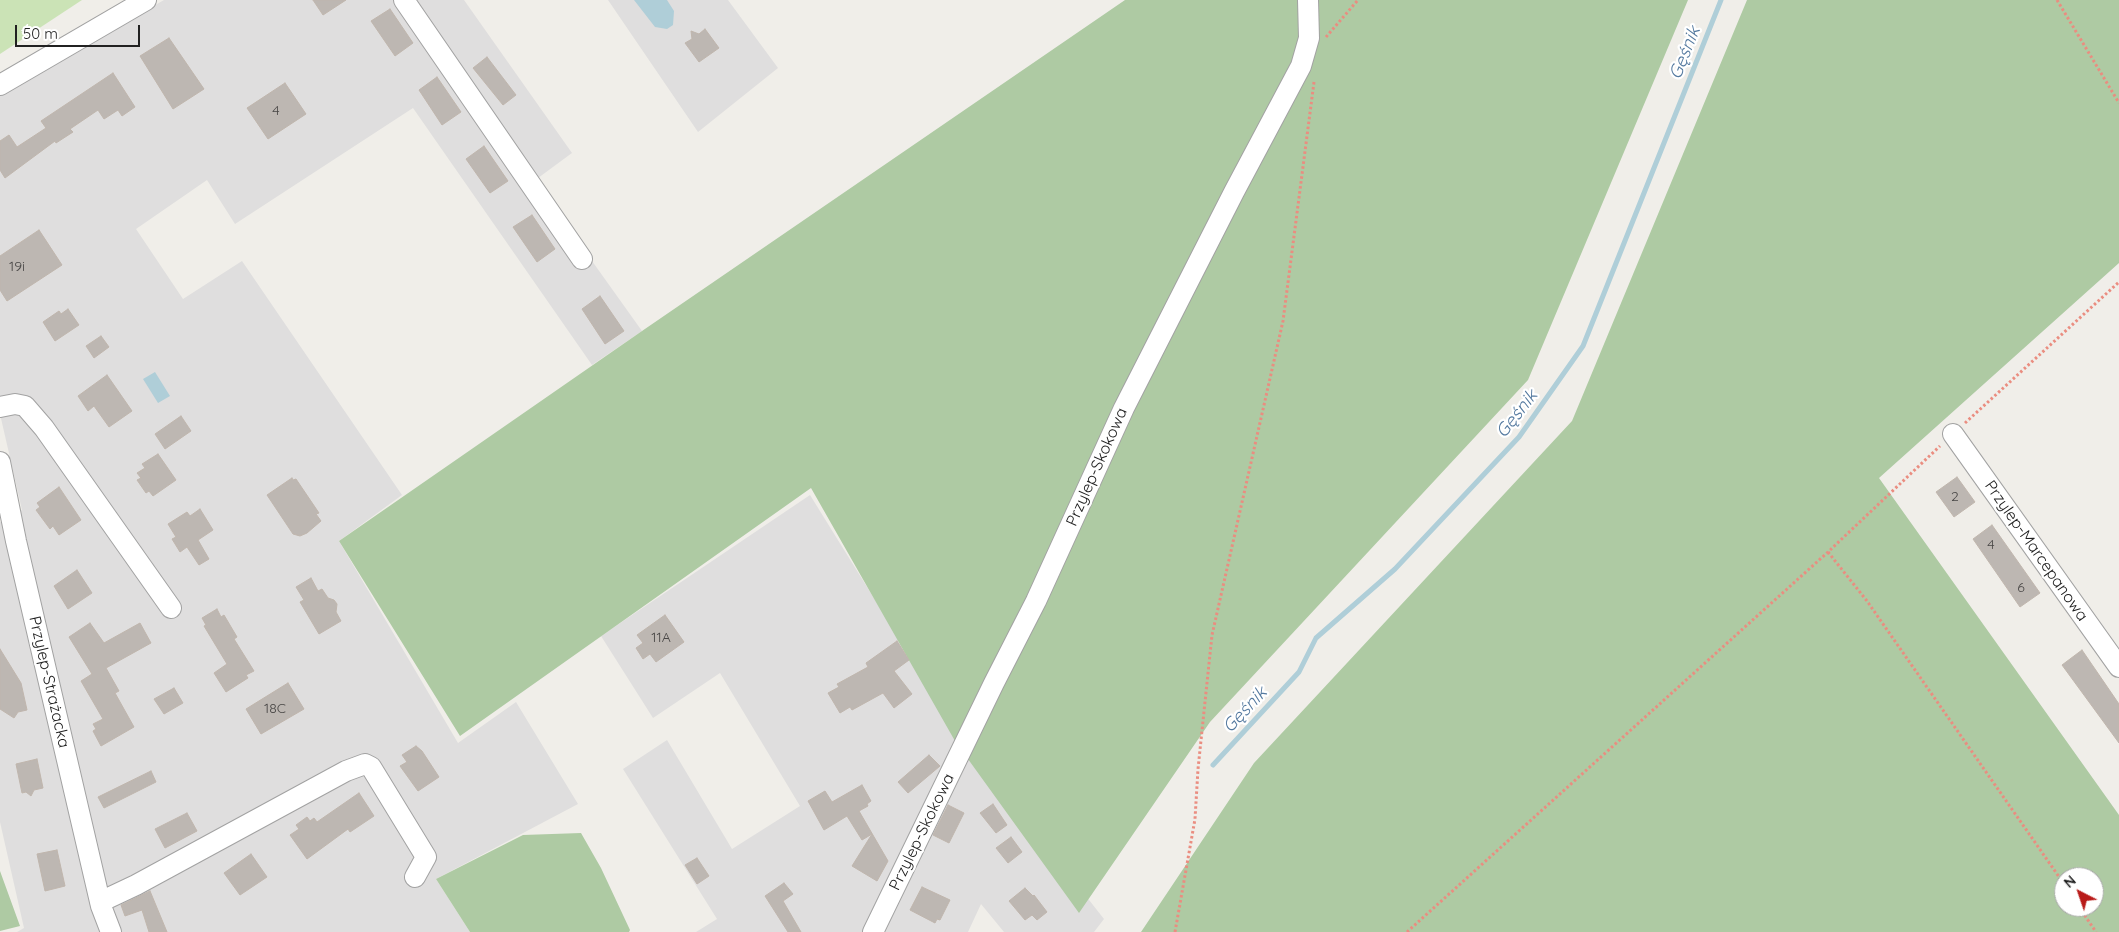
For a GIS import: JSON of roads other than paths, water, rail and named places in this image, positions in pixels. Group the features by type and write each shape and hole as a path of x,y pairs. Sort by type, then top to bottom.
{"street":[{"path":"0,85 146,0"},
{"path":"404,0 582,259"},
{"name":"Przylep-Skokowa","path":"873,932 1036,601 1124,408 1234,192 1301,66 1309,38 1308,0"},
{"path":"0,408 15,404 25,406 44,428 172,608"},
{"name":"Przylep-Marcepanowa","path":"1953,434 2119,667"},
{"name":"Przylep-Strażacka","path":"0,462 18,551 100,902 111,932"},
{"path":"100,902 136,885 346,772 365,764 370,767 426,857 415,877"}],"water":[{"path":"634,0 667,0 674,11 673,25 667,29 655,27"},
{"path":"155,372 170,396 158,403 143,379"}],"waterway":[{"name":"Gęśnik","path":"1213,765 1299,672 1316,638 1395,569 1519,437 1583,346 1721,0"}]}
